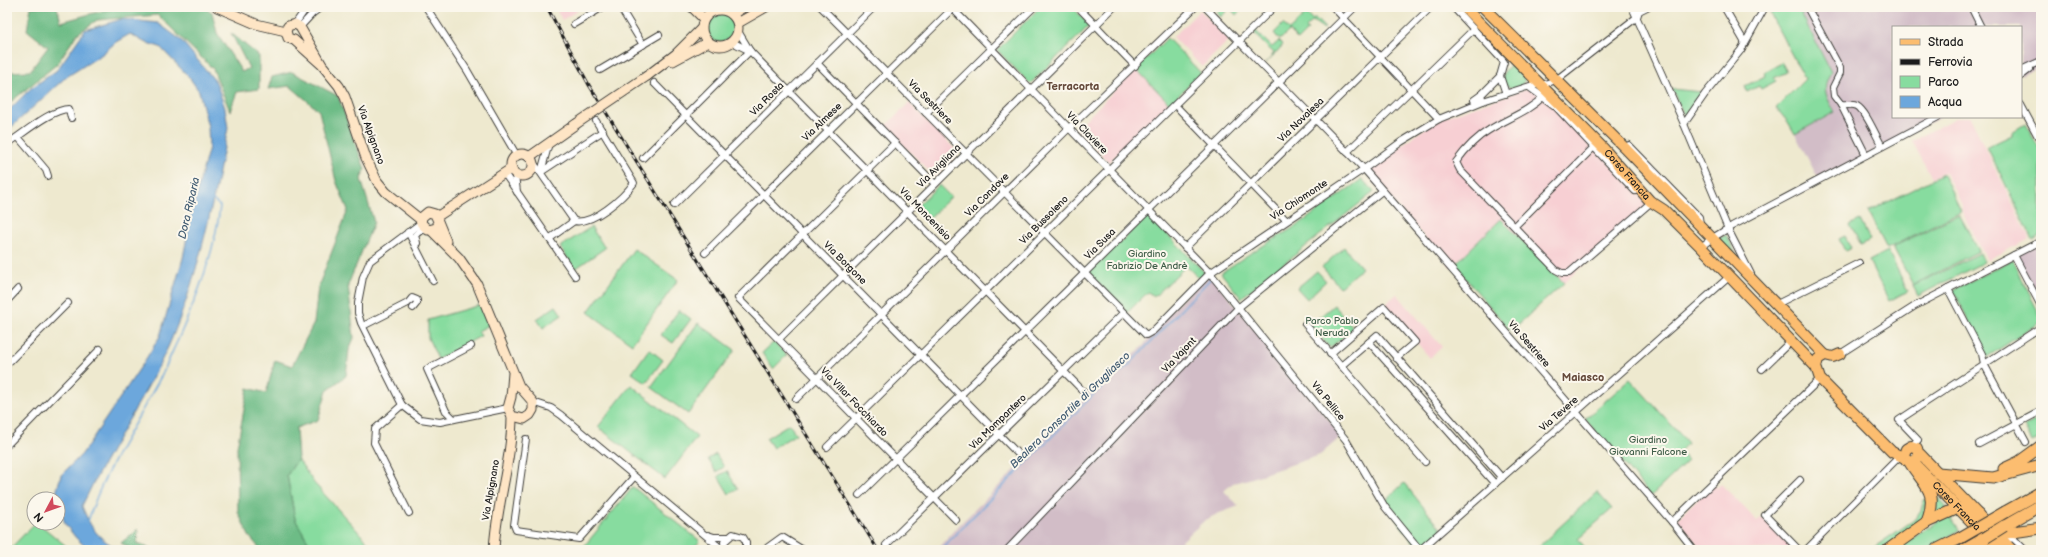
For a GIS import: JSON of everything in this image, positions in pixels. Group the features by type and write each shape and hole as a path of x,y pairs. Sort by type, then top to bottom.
{"highway":[{"path":"1973,477 2009,467 2028,456 2041,446"},
{"path":"1910,454 1931,492 1932,508 1928,522"},
{"path":"1938,472 1993,478 2041,465"},
{"path":"1992,546 2008,517 2041,492"},
{"path":"1936,550 2008,517 2041,505"},
{"path":"1889,549 1928,522 1958,508 1978,515"},
{"path":"1964,550 1992,546 2018,530 2041,528"}],"main road":[{"name":"Corso Francia","path":"1464,7 1604,149 1650,201 1664,210 1701,247 1728,278 1816,367"},
{"name":"Corso Francia","path":"1483,7 1625,148 1711,239 1742,265 1763,293 1824,355"},
{"path":"1820,379 1816,367 1818,359 1824,355 1833,357 1840,354"},
{"name":"Corso Francia","path":"1820,379 1892,452 1910,454 1938,472 1978,515 1992,546"},
{"name":"Corso Francia","path":"1910,454 1992,546 2012,550"}],"street":[{"path":"216,7 256,24 286,31"},
{"path":"299,28 288,26 286,31 288,38 294,40 299,38 299,28 302,14 307,7"},
{"path":"302,14 311,7"},
{"path":"299,28 321,7"},
{"path":"426,7 468,70 517,156"},
{"path":"574,24 602,7"},
{"path":"620,7 643,45"},
{"path":"692,7 704,19"},
{"path":"732,14 744,7"},
{"path":"701,29 708,42 719,46 732,42 738,27 766,7"},
{"name":"Via Sestriere","path":"821,7 1142,332"},
{"name":"Via Rosta","path":"674,205 874,7"},
{"path":"926,113 1034,7"},
{"path":"1078,7 1135,66"},
{"name":"Via Avigliana","path":"779,339 1114,7"},
{"name":"Via Condove","path":"796,399 1069,128 1195,7"},
{"name":"Via Sestriere","path":"1206,7 1364,169 1672,522 1694,550"},
{"name":"Via Bussoleno","path":"827,447 1274,7"},
{"path":"1333,7 1439,119"},
{"name":"Via Susa","path":"859,495 1355,7"},
{"name":"Via Novalesa","path":"1185,248 1431,7"},
{"path":"1453,7 1503,59 1504,66 1500,76 1474,100"},
{"path":"1632,7 1684,124 1742,265"},
{"name":"Via Chiomonte","path":"1142,332 1146,335 1153,331 1210,273 1286,220 1364,169 1401,142 1439,119 1483,101 1556,80 1637,17 1639,12 1647,7"},
{"path":"1724,7 1745,43"},
{"path":"1684,124 1704,94 1734,59 1745,43 1765,7"},
{"path":"1807,7 1840,68 1840,73 1833,91 1835,100 1841,105 1866,154"},
{"path":"1971,7 1980,26"},
{"path":"648,76 676,54 701,29 704,19 714,8 726,10 732,14 738,27"},
{"name":"Via Claviere","path":"952,8 1210,273"},
{"name":"Via Almese","path":"705,253 762,194 952,8"},
{"name":"Via Moncenisio","path":"738,27 750,51 1084,392"},
{"name":"Via Alpignano","path":"299,28 322,66"},
{"path":"1347,152 1474,29"},
{"path":"600,70 659,35"},
{"name":"Via Alpignano","path":"294,40 322,66 339,86 345,97 366,158 377,180 391,196 405,206 452,249"},
{"path":"524,419 510,412 454,418 440,422 420,419 402,405 363,326 358,308 366,268 370,261 408,232 424,223 438,220 510,172 526,175 530,172 531,160 549,143 648,76 708,42"},
{"name":"Via Moncenisio","path":"732,42 750,51"},
{"path":"643,158 684,114 750,51"},
{"path":"2022,70 2041,61"},
{"path":"817,63 935,184"},
{"path":"2022,75 2034,65"},
{"path":"1500,76 1501,83 1506,94"},
{"name":"Via Borgone","path":"654,83 1021,457"},
{"name":"Corso Francia","path":"1529,87 1544,96 1648,205 1655,208 1728,278"},
{"path":"1480,95 1483,101"},
{"name":"Corso Francia","path":"1544,96 1532,108 1487,131 1462,154 1456,162 1460,170 1556,270 1562,273 1569,273 1648,205"},
{"path":"1841,105 1853,104 1859,107 1865,114 1882,146"},
{"path":"1175,105 1286,220"},
{"path":"2023,108 2041,142"},
{"path":"7,144 49,115 60,110 69,109 71,118"},
{"path":"1701,247 1728,229 1866,154 1936,118"},
{"path":"575,276 517,192 510,172 512,162 517,156 522,154 531,160 541,172 574,221 581,223 589,220 617,202 634,183 596,121"},
{"path":"541,172 602,131"},
{"path":"18,137 46,170 48,176"},
{"path":"541,172 549,143"},
{"path":"802,235 895,143"},
{"name":"Corso Francia","path":"1515,226 1594,148"},
{"path":"510,172 517,192"},
{"name":"Via Vajont","path":"1007,550 1239,307 1382,191"},
{"path":"418,251 415,234 432,212 438,220"},
{"name":"Via Alpignano","path":"438,220 443,236 477,284 513,373 525,394"},
{"path":"549,239 574,221"},
{"path":"408,232 433,281"},
{"name":"Via Villar Focchiardo","path":"802,235 738,298 956,520"},
{"path":"1840,354 1915,306 2041,241"},
{"path":"2014,255 2041,306"},
{"path":"1775,305 1859,262"},
{"name":"Via Pellice","path":"1210,273 1346,440 1385,507 1420,550"},
{"name":"Via Tevere","path":"1420,550 1728,278"},
{"path":"1948,289 1982,354 1984,364 2026,442"},
{"path":"7,301 18,290"},
{"path":"363,326 408,303 412,298 417,300 417,303 413,308"},
{"path":"7,364 68,303"},
{"path":"1330,354 1384,307 1415,342 1396,358"},
{"name":"Via Mompantero","path":"886,545 1123,313"},
{"path":"1305,324 1425,462"},
{"path":"1984,364 2041,328"},
{"path":"1341,366 1377,335 1502,478"},
{"path":"1762,369 1791,341"},
{"path":"1369,342 1494,484"},
{"path":"454,418 446,411 427,369 471,346"},
{"path":"7,445 100,349"},
{"name":"Corso Francia","path":"1910,454 1899,420 1984,364"},
{"path":"510,412 513,373"},
{"path":"1672,522 1820,379"},
{"path":"512,397 518,393 525,394 530,397 533,406 530,415 524,419 512,435"},
{"path":"447,403 454,418"},
{"path":"402,405 375,429 374,443 409,513"},
{"path":"533,406 551,408 561,415 724,550"},
{"name":"Via Alpignano","path":"494,550 495,526 512,435 510,412"},
{"path":"1979,444 2041,412"},
{"path":"1458,442 1465,436"},
{"path":"526,439 514,525 516,530 579,539 634,476"},
{"path":"1473,460 1480,453"},
{"path":"1806,550 1910,454"},
{"path":"1799,550 1765,515 1800,480"},
{"path":"706,534 714,537 728,537 738,534 743,537 746,542 747,550"},
{"path":"724,550 724,542 728,537"},
{"path":"764,550 782,537 803,550"},
{"path":"1992,546 2013,538 2025,550"}],"shaded area":[{"path":"555,7 583,7 562,20"},
{"path":"1798,7 2041,7 2041,65 2022,75 2022,26 1892,26 1892,118 1939,118 1819,180 1795,134 1834,112 1825,92 1827,79 1831,72"},
{"path":"1200,10 1229,40 1202,67 1173,37"},
{"path":"1136,69 1170,104 1109,162 1076,129"},
{"path":"1534,86 1538,88 1649,205 1564,283 1501,219 1451,267 1365,170 1439,119"},
{"path":"909,103 959,153 935,177 885,127"},
{"path":"1956,118 1970,118 2030,239 1987,260 1962,212 1962,205 1945,172 1932,178 1912,141"},
{"path":"2041,240 2041,304 2015,254"},
{"path":"1209,273 1342,436 1320,455 1233,483 1224,491 1239,506 1217,514 1204,521 1172,550 936,550 957,527 1022,463 1061,418 1104,382 1144,345 1152,330"},
{"path":"1397,294 1442,347 1430,358 1384,305"},
{"path":"1713,484 1717,488 1721,484 1757,521 1762,517 1794,549 1702,550 1677,519"}],"green space":[{"path":"31,7 57,7 61,22 116,7 202,7 212,12 217,33 242,72 249,68 231,33 259,56 259,89 237,92 230,111 213,69 158,15 97,20 77,34 57,64 7,105 7,72 30,71 48,47 27,30"},
{"path":"1040,7 1072,7 1090,25 1030,84 997,50"},
{"path":"1222,7 1244,7 1236,15 1230,8 1221,17 1217,12"},
{"path":"1779,7 1798,7 1831,72 1825,88 1829,102 1835,112 1795,134 1788,122 1776,108 1805,79 1770,14"},
{"path":"1309,11 1310,13 1308,15 1313,20 1315,18 1325,28 1324,29 1313,21 1306,28 1308,30 1298,40 1289,31 1280,40 1274,33 1283,24 1289,30"},
{"path":"719,12 730,16 734,27 730,38 719,42 708,38 704,27 708,16"},
{"path":"1255,30 1272,47 1279,41 1283,45 1266,63 1274,53 1254,32 1245,40"},
{"path":"1167,38 1201,73 1170,104 1136,69"},
{"path":"1782,63 1787,72 1774,78 1776,81 1761,89 1759,86 1747,92 1745,86 1765,76 1764,72"},
{"path":"1514,66 1522,69 1525,77 1522,85 1514,88 1506,85 1503,77 1506,69"},
{"path":"292,72 338,96 365,169 361,179 374,222 348,285 354,338 349,350 346,376 327,390 318,420 296,428 298,459 287,475 295,519 313,550 261,550 249,536 238,512 237,447 248,388 266,393 275,360 292,366 314,323 318,287 348,210 336,181 319,111 290,86 268,89 272,77"},
{"path":"1672,89 1701,92 1685,117"},
{"path":"2025,124 2041,151 2041,236 2033,240 1987,147 2012,135 2012,132"},
{"path":"1943,174 1961,211 1887,249 1868,212"},
{"path":"1362,179 1374,192 1241,298 1221,273 1249,254 1298,225"},
{"path":"939,185 951,197 925,222 913,210"},
{"path":"1959,214 1979,251 1913,285 1893,247"},
{"name":"Giardino Fabrizio De Andrè","path":"1147,216 1150,216 1205,273 1199,278 1186,266 1154,297 1148,292 1127,313 1088,273"},
{"path":"1501,219 1564,283 1511,331 1454,265"},
{"path":"1860,220 1870,240 1861,245 1850,225"},
{"path":"591,227 605,248 575,269 560,247"},
{"path":"1726,235 1740,263 1718,239"},
{"path":"1845,236 1851,248 1845,251 1839,239"},
{"path":"1344,247 1362,268 1340,287 1322,267"},
{"path":"634,249 678,280 632,344 588,312"},
{"path":"1888,251 1908,291 1889,301 1869,261"},
{"path":"1980,253 1984,262 1918,296 1913,286"},
{"path":"2012,260 2041,317 2041,322 1987,357 1953,290"},
{"path":"1317,271 1326,281 1307,299 1297,288"},
{"path":"480,305 489,325 478,331 481,336 438,359 428,338 428,320"},
{"name":"Parco Pablo Neruda","path":"1334,305 1354,328 1330,348 1310,325"},
{"path":"556,306 562,315 543,328 537,319"},
{"path":"679,310 691,319 673,343 661,335"},
{"path":"698,323 735,350 688,414 651,387"},
{"path":"774,342 787,355 773,369 762,353"},
{"path":"649,349 663,360 646,383 632,373"},
{"name":"Giardino Giovanni Falcone","path":"1630,379 1688,443 1680,451 1688,461 1651,496 1585,419"},
{"path":"631,385 697,437 665,479 598,427"},
{"path":"2041,418 2041,438 2032,442 2024,426"},
{"path":"789,424 796,434 773,448 766,438"},
{"path":"716,454 724,467 716,472 708,459"},
{"path":"298,459 314,483 375,550 313,550 295,519 287,475"},
{"path":"727,471 738,489 729,494 718,476"},
{"path":"1404,483 1442,530 1420,550 1383,503"},
{"path":"633,487 700,541 692,550 581,550"},
{"path":"1597,492 1612,509 1578,539 1587,550 1535,550"},
{"path":"1935,495 1948,509 1936,515"},
{"path":"1929,499 1920,525 1880,550 1870,550 1914,520 1921,510 1924,500"},
{"path":"1954,515 1952,520 1959,530 1925,550 1895,550 1944,517"},
{"path":"138,529 137,543 153,550 133,550 121,543"},
{"path":"27,531 48,531 71,550 9,550"}],"water":[{"path":"122,19 158,23 181,40 216,82 225,108 228,128 217,183 197,266 180,319 159,365 92,485 82,506 92,527 101,538 121,550 89,550 76,538 66,525 66,491 57,491 61,475 82,454 160,336 183,258 192,210 209,147 208,127 199,91 188,76 160,47 144,42 130,34 116,42 101,55 65,78 7,131 7,112 30,89 57,70 85,30"}],"waterway":[{"path":"88,521 102,484 111,466 164,371 198,292 214,241 220,206 212,199"},
{"name":"Bealera Consortile di Grugliasco","path":"940,550 1094,394 1128,366 1210,279"}],"railway":[{"path":"547,7 589,85 878,550"}],"district":[{"name":"Terracorta","path":"1073,86"},
{"name":"Maiasco","path":"1583,377"}],"water label":[{"name":"Dora Riparia","path":"189,208"}]}
